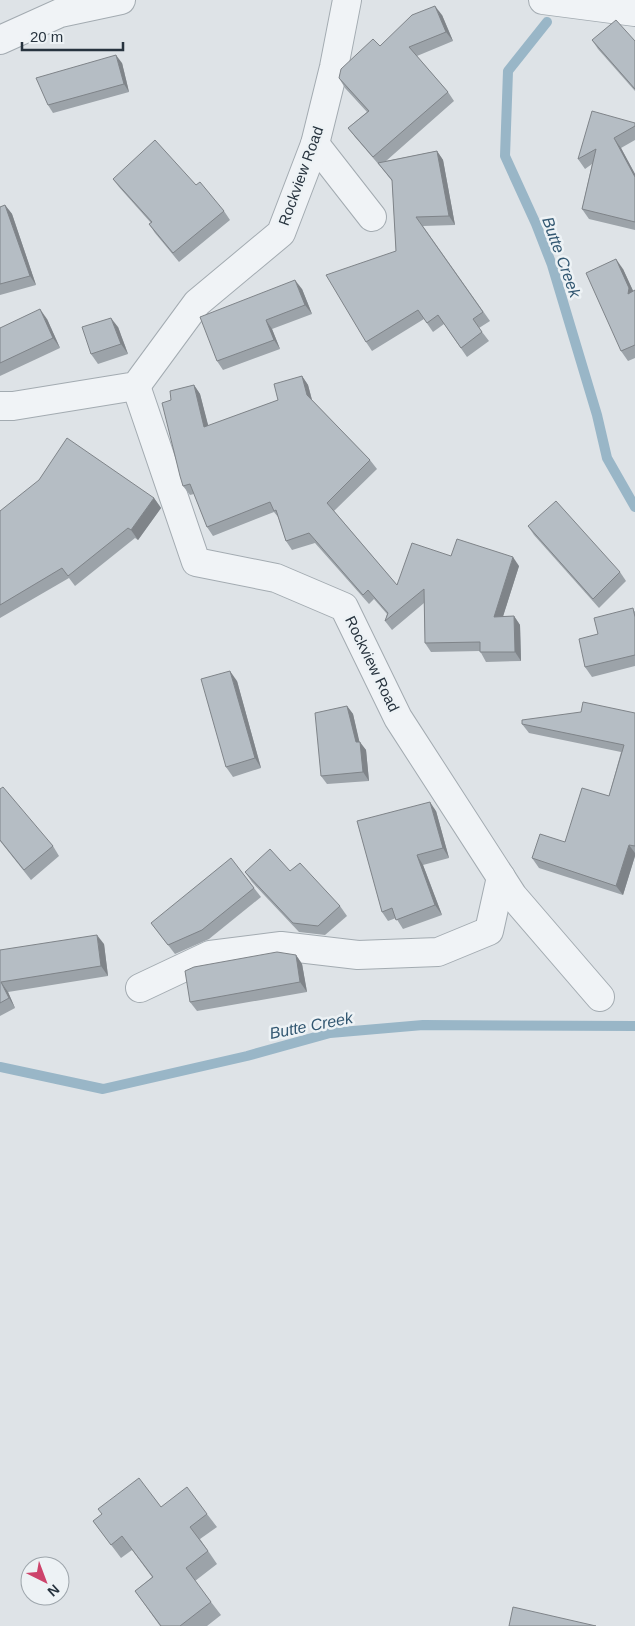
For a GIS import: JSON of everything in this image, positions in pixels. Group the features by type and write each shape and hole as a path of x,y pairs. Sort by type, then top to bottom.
{"street":[{"path":"0,40 59,7 121,0"},
{"name":"Rockview Road","path":"347,0 334,67 315,144 280,233 197,303 136,386 196,562 276,578 344,607 398,718 501,878 513,896 600,997"},
{"path":"543,0 635,12"},
{"path":"315,144 372,217"},
{"path":"0,406 13,406 136,386"},
{"path":"140,988 210,955 281,946 358,955 438,952 489,931 501,878"}],"building":[{"path":"435,6 446,32 409,47 448,92 373,157 348,128 369,111 339,78 341,69 373,39 380,46 412,15"},
{"path":"616,20 635,41 635,89 592,40"},
{"path":"116,55 124,84 48,105 36,78"},
{"path":"592,111 635,123 635,126 614,138 635,177 635,222 582,209 596,149 578,159"},
{"path":"155,140 196,185 200,182 224,211 173,253 149,224 152,222 113,179"},
{"path":"437,151 449,216 416,217 483,312 473,319 482,332 461,348 438,315 427,323 418,310 366,342 326,275 396,251 392,180 378,163"},
{"path":"5,205 30,276 0,284 0,207"},
{"path":"616,259 629,288 628,294 635,290 635,345 621,351 586,273"},
{"path":"295,280 305,305 266,320 274,340 217,361 200,317"},
{"path":"40,309 53,338 0,363 0,328"},
{"path":"111,318 121,344 91,354 82,327"},
{"path":"302,376 307,395 370,460 327,503 397,585 412,543 451,556 457,539 513,557 494,617 514,616 515,652 480,652 480,642 425,643 424,589 385,621 388,613 368,590 363,595 309,533 286,541 276,510 274,511 270,502 207,527 190,484 183,486 162,403 171,400 170,391 194,385 204,427 278,400 274,384"},
{"path":"67,438 154,498 131,530 128,528 68,576 62,568 0,605 0,511 39,480"},
{"path":"556,501 620,572 593,599 528,526"},
{"path":"633,608 635,617 635,655 585,667 579,639 598,634 594,618"},
{"path":"230,671 255,758 226,767 201,679"},
{"path":"583,702 635,713 635,846 629,845 616,886 532,858 540,834 565,842 582,788 609,796 624,745 522,724 522,720 581,712"},
{"path":"347,706 356,742 360,742 363,772 321,776 315,713"},
{"path":"3,787 53,846 24,870 0,840 0,789"},
{"path":"430,802 443,848 417,855 435,905 396,920 392,908 382,912 357,821"},
{"path":"270,849 290,871 300,863 340,906 318,926 293,923 245,872"},
{"path":"231,858 254,888 202,930 168,945 151,923"},
{"path":"97,935 101,966 1,982 9,998 0,1003 0,950"},
{"path":"277,952 296,955 300,982 190,1002 185,971 194,967"},
{"path":"139,1478 161,1507 187,1487 207,1514 190,1527 208,1551 186,1568 211,1602 180,1626 161,1626 135,1591 153,1577 122,1536 111,1545 93,1521 102,1514 98,1509"},
{"path":"513,1607 596,1626 509,1626"}],"waterway":[{"name":"Butte Creek","path":"547,22 508,71 505,156 536,224 552,265 597,415 607,458 635,507"},
{"name":"Butte Creek","path":"0,1067 103,1089 247,1056 330,1033 423,1025 635,1026"}]}
